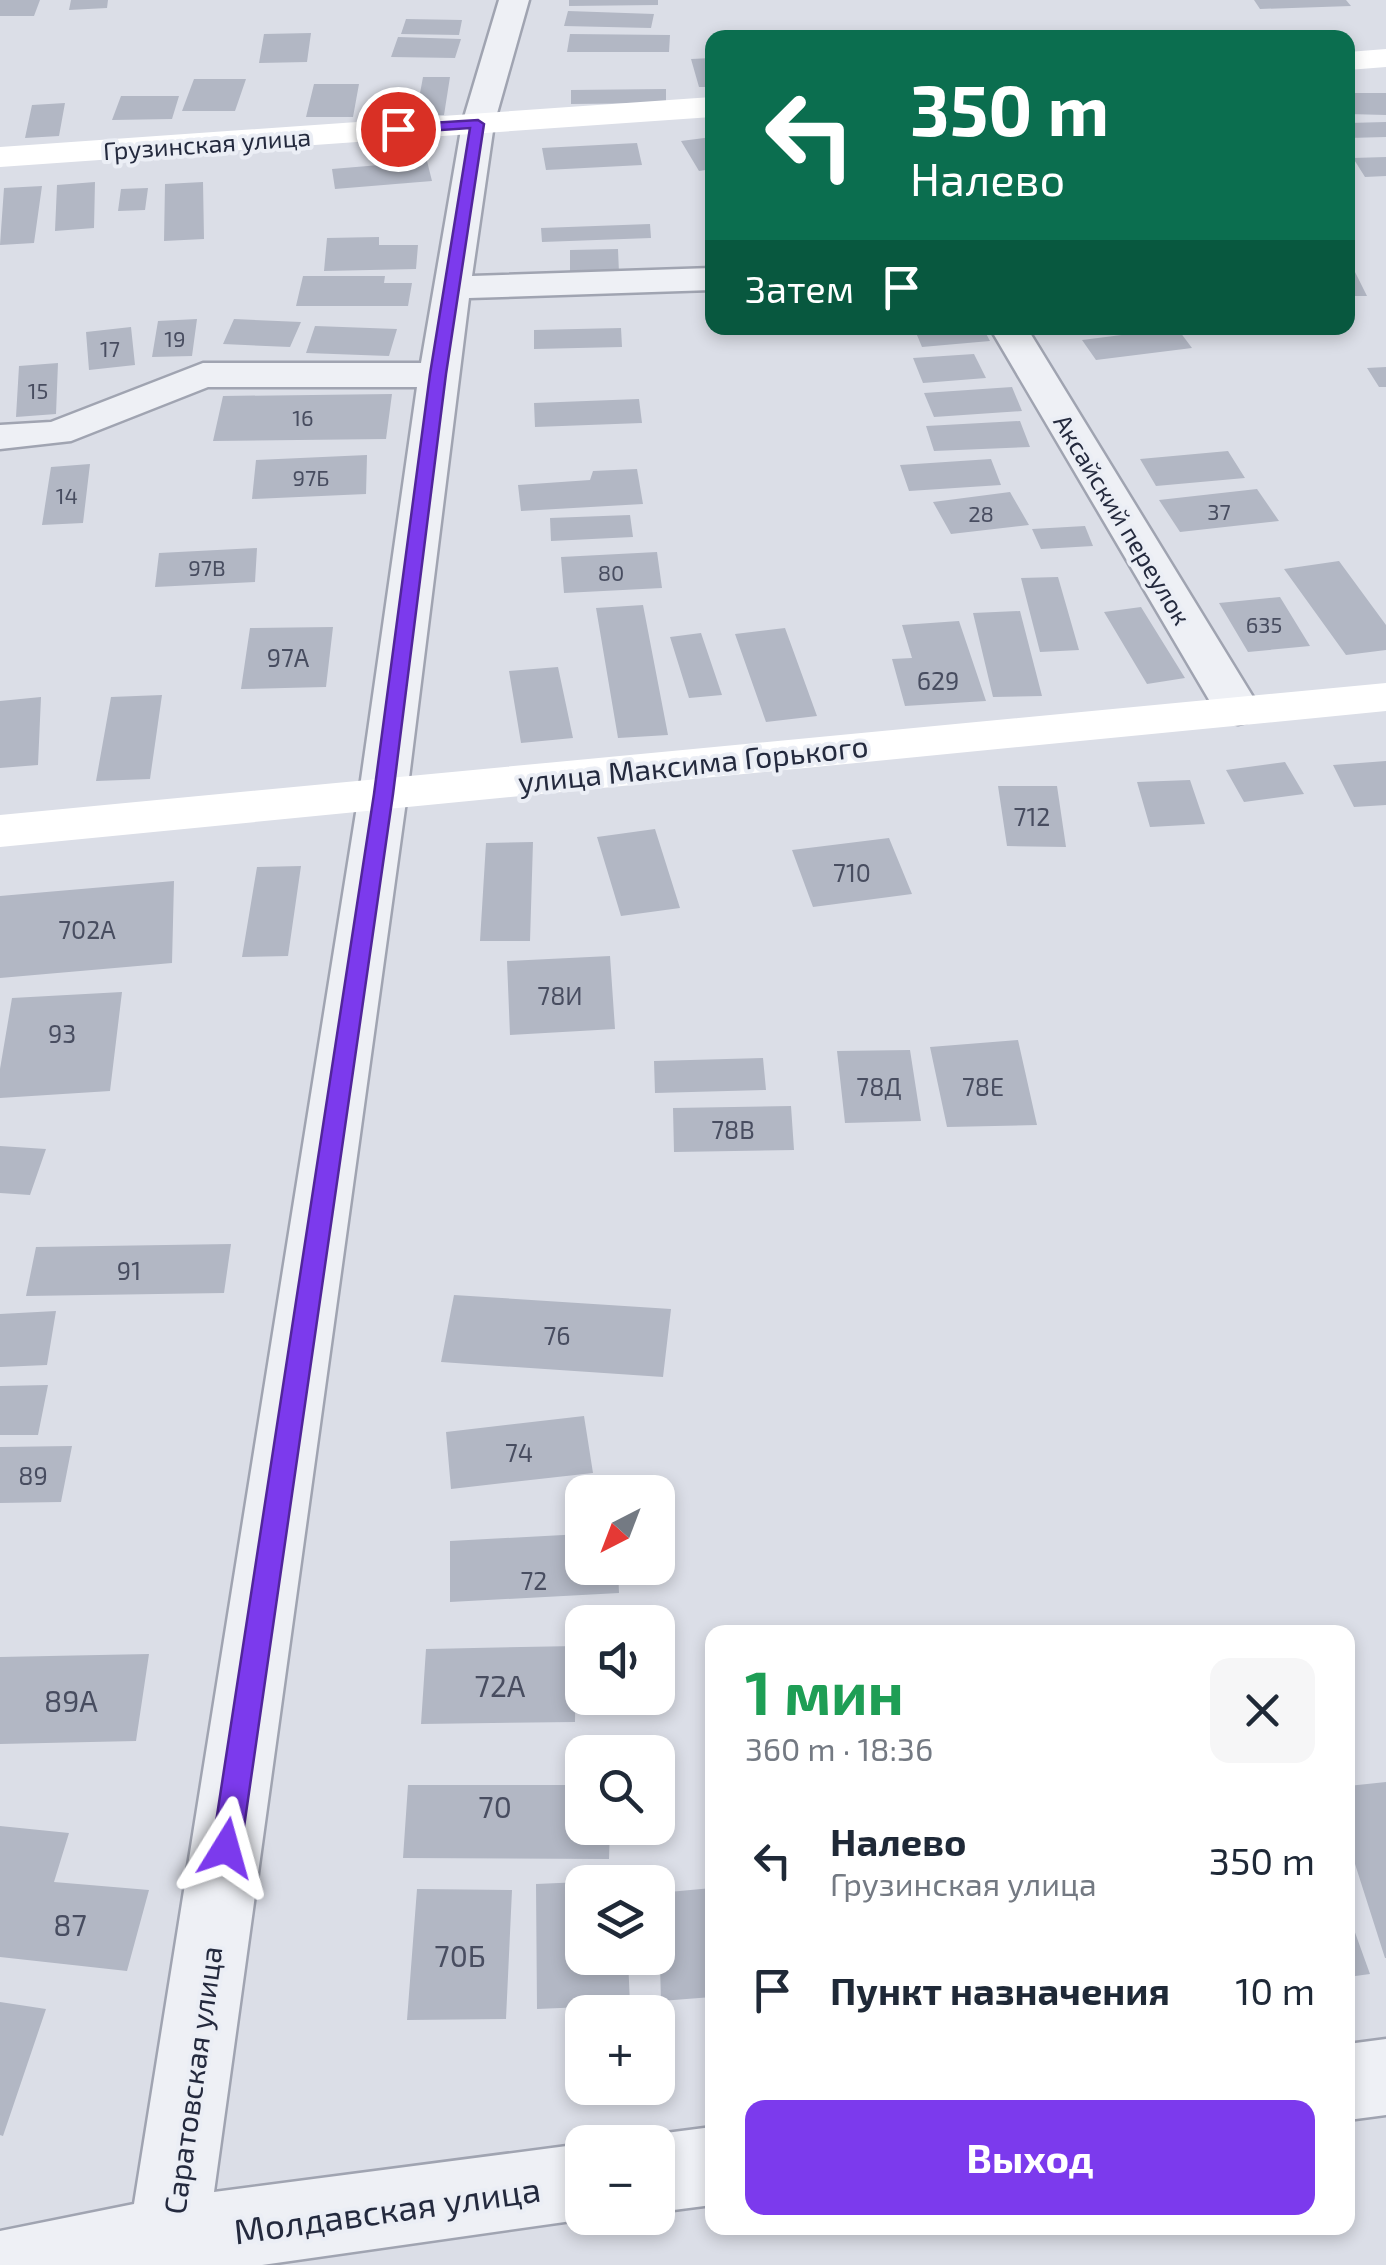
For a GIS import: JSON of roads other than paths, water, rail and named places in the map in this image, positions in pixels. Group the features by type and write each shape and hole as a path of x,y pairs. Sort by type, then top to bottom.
{"main road":[{"path":"1355,60 1386,58"},
{"name":"Грузинская улица","path":"0,157 705,108"},
{"name":"улица Максима Горького","path":"0,831 1386,697"}],"street":[{"name":"Саратовская улица","path":"166,2251 384,794 438,374 478,124 514,0"},
{"path":"452,288 705,279"},
{"name":"Аксайский переулок","path":"1012,335 1238,710"},
{"path":"0,437 57,433 204,375 438,374"},
{"path":"1355,2081 1386,2077"},
{"path":"675,2171 705,2167"},
{"name":"Молдавская улица","path":"14,2265 166,2251 565,2186"}]}
